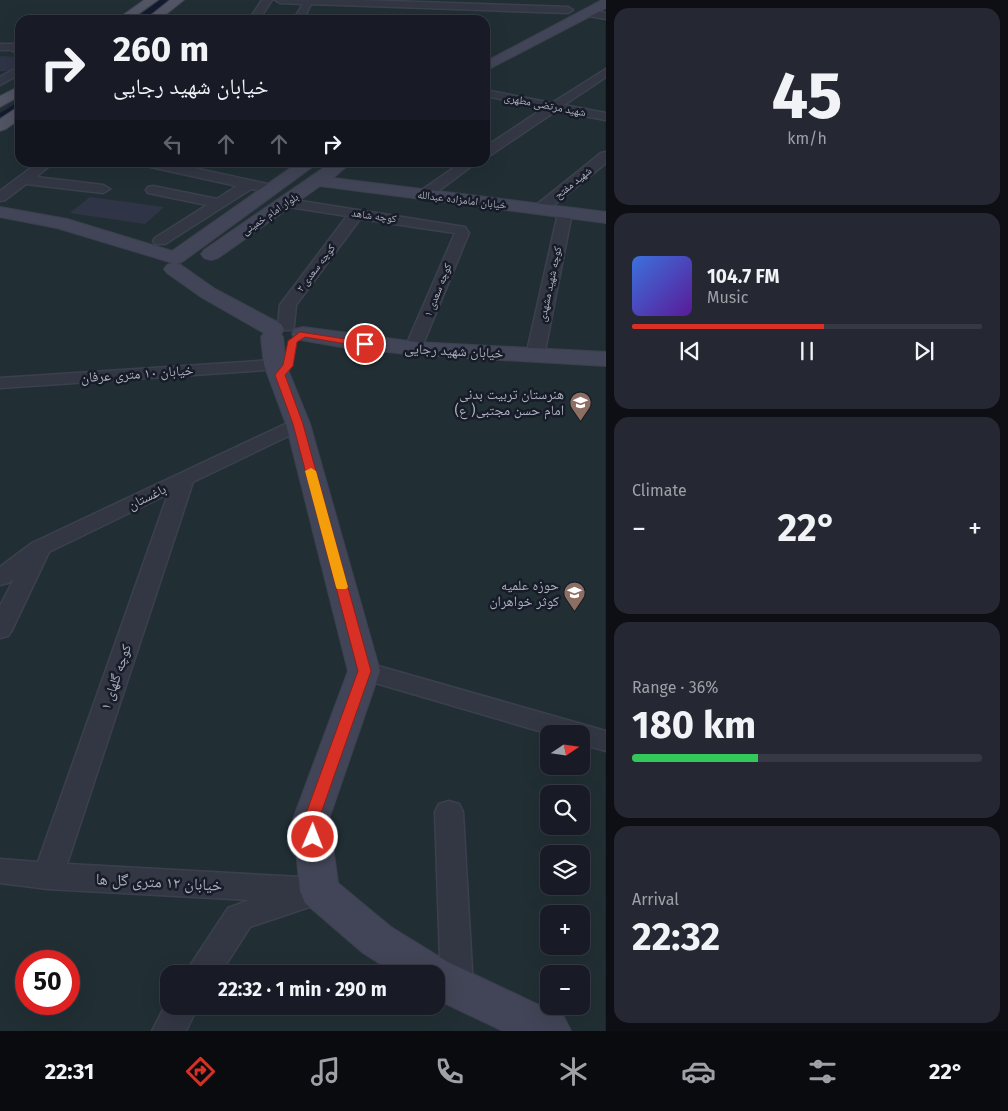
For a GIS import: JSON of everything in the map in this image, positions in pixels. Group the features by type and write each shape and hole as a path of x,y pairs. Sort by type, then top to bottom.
{"main road":[{"path":"130,15 152,0"},
{"path":"158,15 178,0"},
{"path":"490,50 568,10 606,3"},
{"path":"490,64 587,6"},
{"path":"0,103 15,93"},
{"path":"0,126 15,116"},
{"name":"بلوار امام خمینی","path":"180,266 272,189 304,167"},
{"name":"بلوار امام خمینی","path":"180,266 288,203 338,167"},
{"name":"خیابان امامزاده عبدالله","path":"318,182 606,218"},
{"path":"0,212 60,223 180,266"},
{"path":"0,222 49,231 180,266"},
{"name":"خیابان شهید رجایی","path":"180,266 208,293 285,334 413,350 606,359"},
{"path":"285,334 288,366 277,370 298,424 364,671 311,819 319,891 377,940 419,965"},
{"path":"445,980 549,1031"}],"street":[{"path":"257,15 267,0"},
{"path":"280,0 309,0 374,5 506,4 568,10"},
{"path":"301,15 309,0"},
{"path":"587,6 606,16"},
{"path":"0,47 15,49"},
{"path":"0,82 15,72"},
{"path":"490,150 606,72"},
{"name":"شهید مرتضی مطهری","path":"490,93 606,117"},
{"name":"شهید مفتح","path":"540,209 606,156"},
{"path":"0,197 42,167"},
{"path":"185,167 272,189"},
{"path":"424,195 464,167"},
{"path":"26,180 103,189"},
{"path":"160,240 249,184"},
{"path":"153,190 218,203"},
{"name":"کوچه شاهد","path":"288,203 460,230"},
{"name":"کوچه شهید مشهدی","path":"535,356 565,213"},
{"name":"کوچه سعدی ۲","path":"285,334 288,306 356,214"},
{"name":"کوچه سعدی ۱","path":"413,350 462,233 460,230"},
{"name":"خیابان ۱۰ متری عرفان","path":"0,383 277,370"},
{"name":"باغستان","path":"0,578 40,548 298,424"},
{"name":"کوچه گلهای ۱","path":"48,876 184,479"},
{"path":"0,630 40,548"},
{"path":"364,671 550,725"},
{"path":"590,737 606,741"},
{"path":"443,965 449,812"},
{"name":"خیابان ۱۲ متری گل ها","path":"0,871 48,876 319,891"},
{"path":"208,965 239,917 319,891"},
{"path":"169,1031 177,1015"}],"shaded area":[{"path":"0,0 605,0 605,1031 0,1031"}],"building":[{"path":"0,56 15,57 15,67 9,71 0,71"},
{"path":"90,197 164,207 145,224 70,213"}],"waterway":[{"path":"145,15 166,0"},
{"path":"0,118 15,108"}],"slow traffic":[{"path":"311,471 342,587"}],"place":[{"name":"هنرستان تربیت بدنی امام حسن مجتبی( ع)","path":"580,421"},
{"name":"حوزه علمیه کوثر خواهران","path":"575,612"}],"route":[{"path":"313,837 311,819 364,671 298,424 280,375 288,366 293,341 300,338 303,334 365,344"}]}
